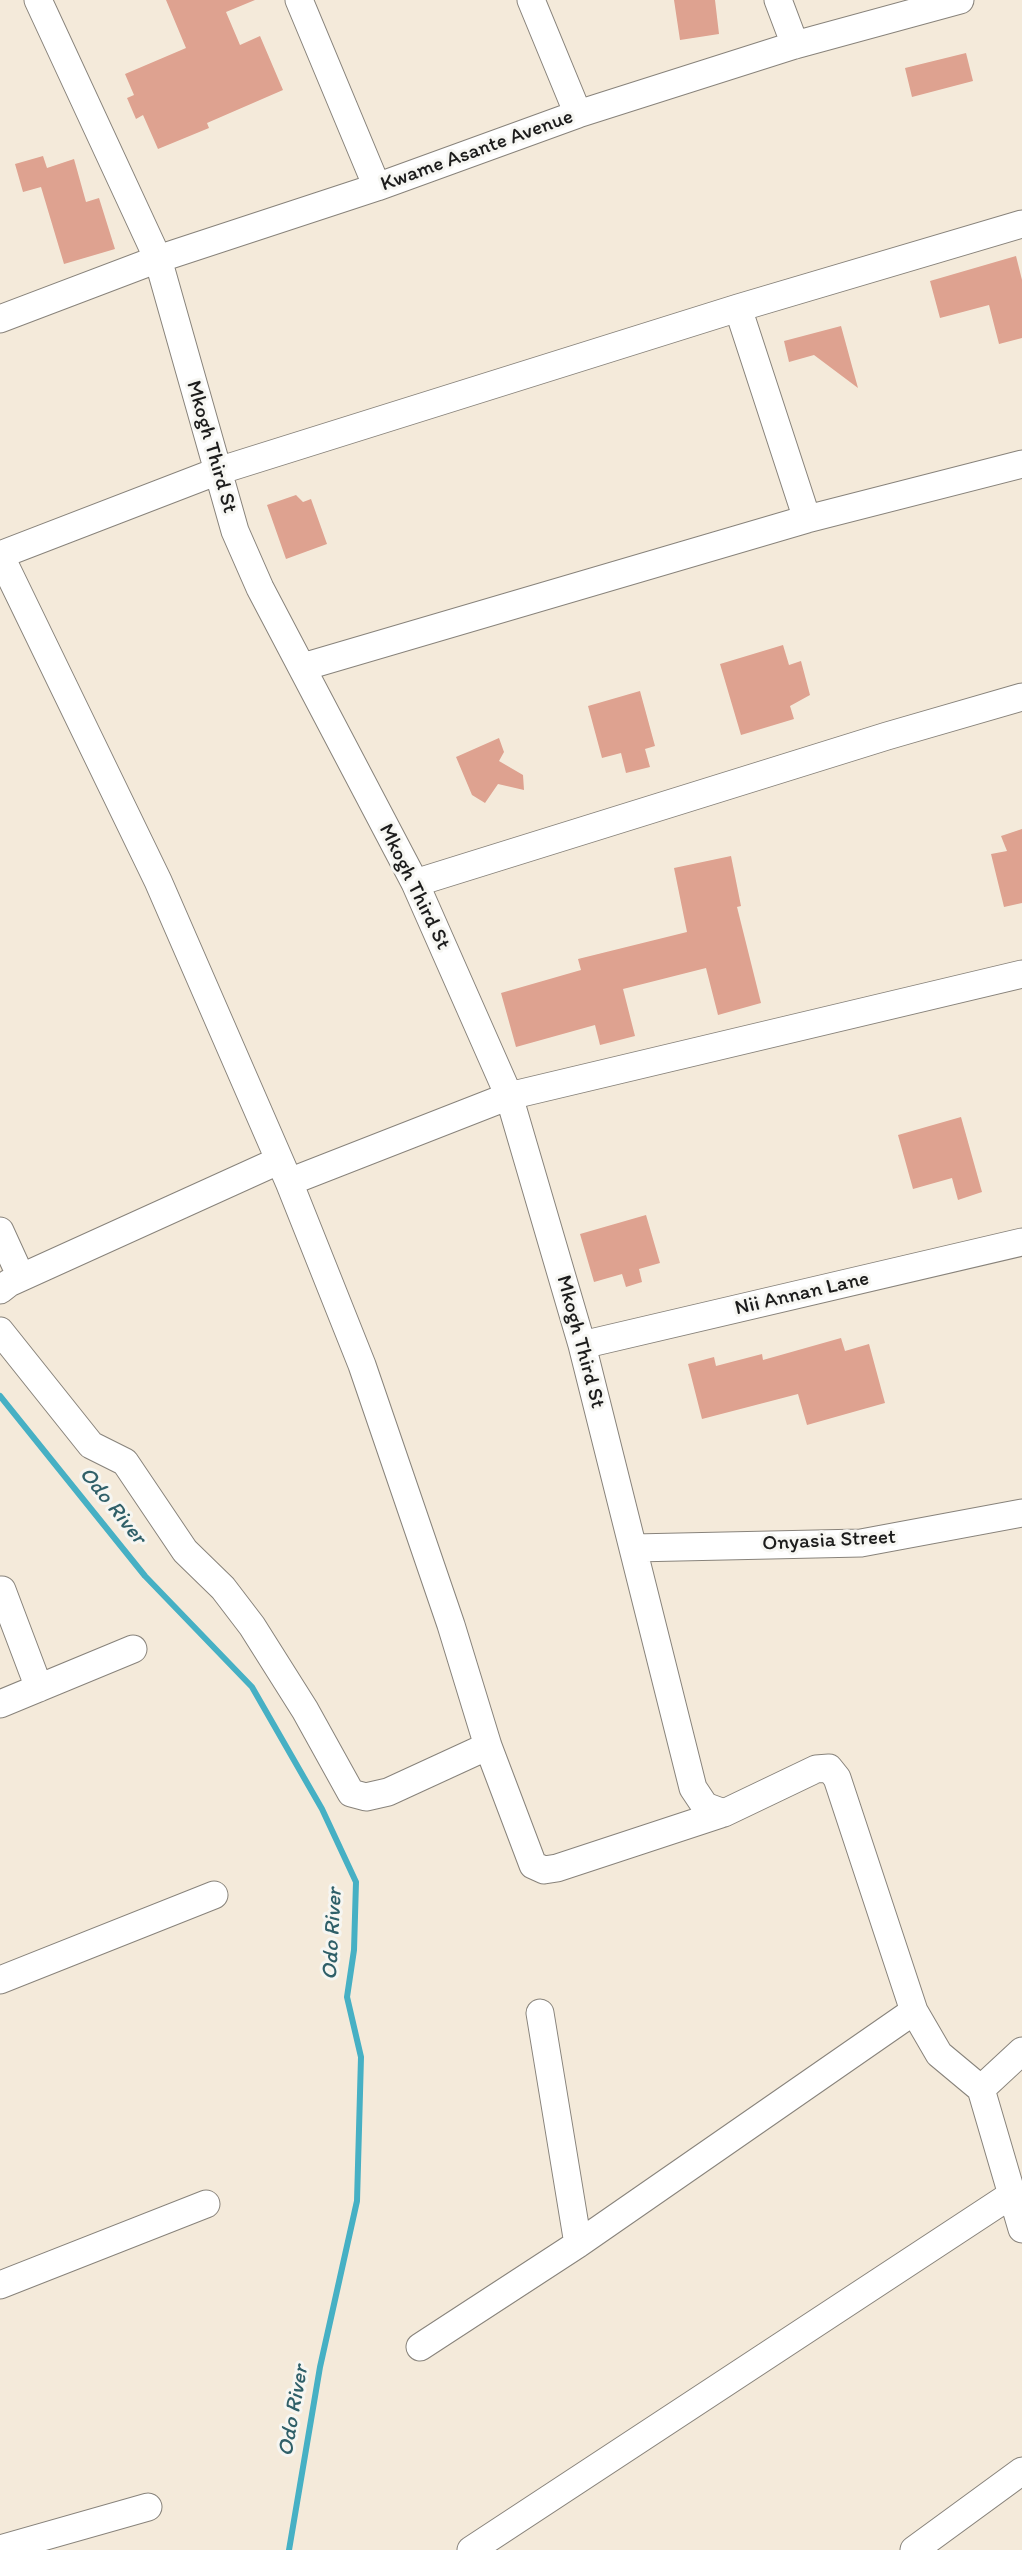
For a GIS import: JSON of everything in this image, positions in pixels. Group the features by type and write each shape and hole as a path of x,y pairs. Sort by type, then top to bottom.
{"street":[{"name":"Mkogh Third St","path":"38,0 158,259 234,531 260,588 415,883 509,1096 582,1345 693,1788 715,1810"},
{"path":"299,0 377,187"},
{"path":"531,0 578,114"},
{"path":"778,0 795,45"},
{"name":"Kwame Asante Avenue","path":"0,319 158,259 377,187 578,114 795,45 960,0"},
{"path":"1022,224 738,308 218,471 0,555 158,881 284,1172 362,1365 451,1625 488,1746 533,1865 544,1870 715,1810 816,1769 829,1768 837,1778 914,2011 939,2054 981,2089 1022,2229"},
{"path":"738,308 807,519"},
{"path":"303,667 807,519 1022,464"},
{"path":"415,883 887,736 1022,697"},
{"path":"0,1231 10,1284 284,1172 509,1096 1022,974"},
{"name":"Nii Annan Lane","path":"582,1345 1022,1242"},
{"path":"0,1331 91,1445 125,1462 185,1551 223,1588 252,1626 305,1710 351,1793 366,1797 388,1792 488,1746"},
{"name":"Onyasia Street","path":"634,1548 861,1543 1022,1513"},
{"path":"2,1590 39,1688"},
{"path":"0,1704 133,1649"},
{"path":"0,1980 214,1895"},
{"path":"420,2347 578,2244 914,2011"},
{"path":"540,2013 578,2244"},
{"path":"981,2089 1022,2050"},
{"path":"471,2550 1011,2195"},
{"path":"0,2285 206,2204"},
{"path":"914,2550 1022,2471"},
{"path":"0,2549 148,2507"}],"building":[{"path":"166,0 255,0 226,12 240,45 260,36 283,90 207,123 209,128 158,149 143,115 136,119 127,98 134,95 125,74 186,48"},
{"path":"674,0 715,0 719,34 680,40"},
{"path":"966,53 973,81 912,97 905,68"},
{"path":"43,156 47,168 74,159 86,202 99,198 115,249 64,264 41,187 23,192 15,164"},
{"path":"1016,256 1022,280 1022,338 999,344 989,305 940,318 930,281"},
{"path":"841,326 858,388 814,355 789,362 784,341"},
{"path":"296,495 303,502 311,499 327,544 286,559 267,505"},
{"path":"783,645 789,665 801,661 810,695 790,706 794,719 741,735 720,664"},
{"path":"640,691 655,746 645,749 650,767 626,773 621,753 602,758 588,706"},
{"path":"499,738 504,752 499,761 523,775 524,790 498,784 485,803 472,795 456,757"},
{"path":"1022,829 1022,903 1004,907 991,854 1007,851 1001,836"},
{"path":"731,856 741,906 737,907 761,1003 718,1015 706,968 623,989 635,1036 600,1045 595,1025 516,1047 501,993 581,970 578,959 687,932 674,868"},
{"path":"961,1117 982,1192 958,1200 952,1178 913,1189 898,1135"},
{"path":"646,1215 660,1263 639,1269 642,1282 626,1287 622,1274 594,1282 580,1234"},
{"path":"841,1338 845,1351 869,1344 885,1403 807,1425 798,1394 702,1419 688,1364 714,1357 716,1366 762,1354 763,1360"}],"waterway":[{"name":"Odo River","path":"0,1396 145,1576 252,1687 322,1809 356,1882 354,1950 347,1997 361,2057 357,2201 320,2367 289,2550"}]}
